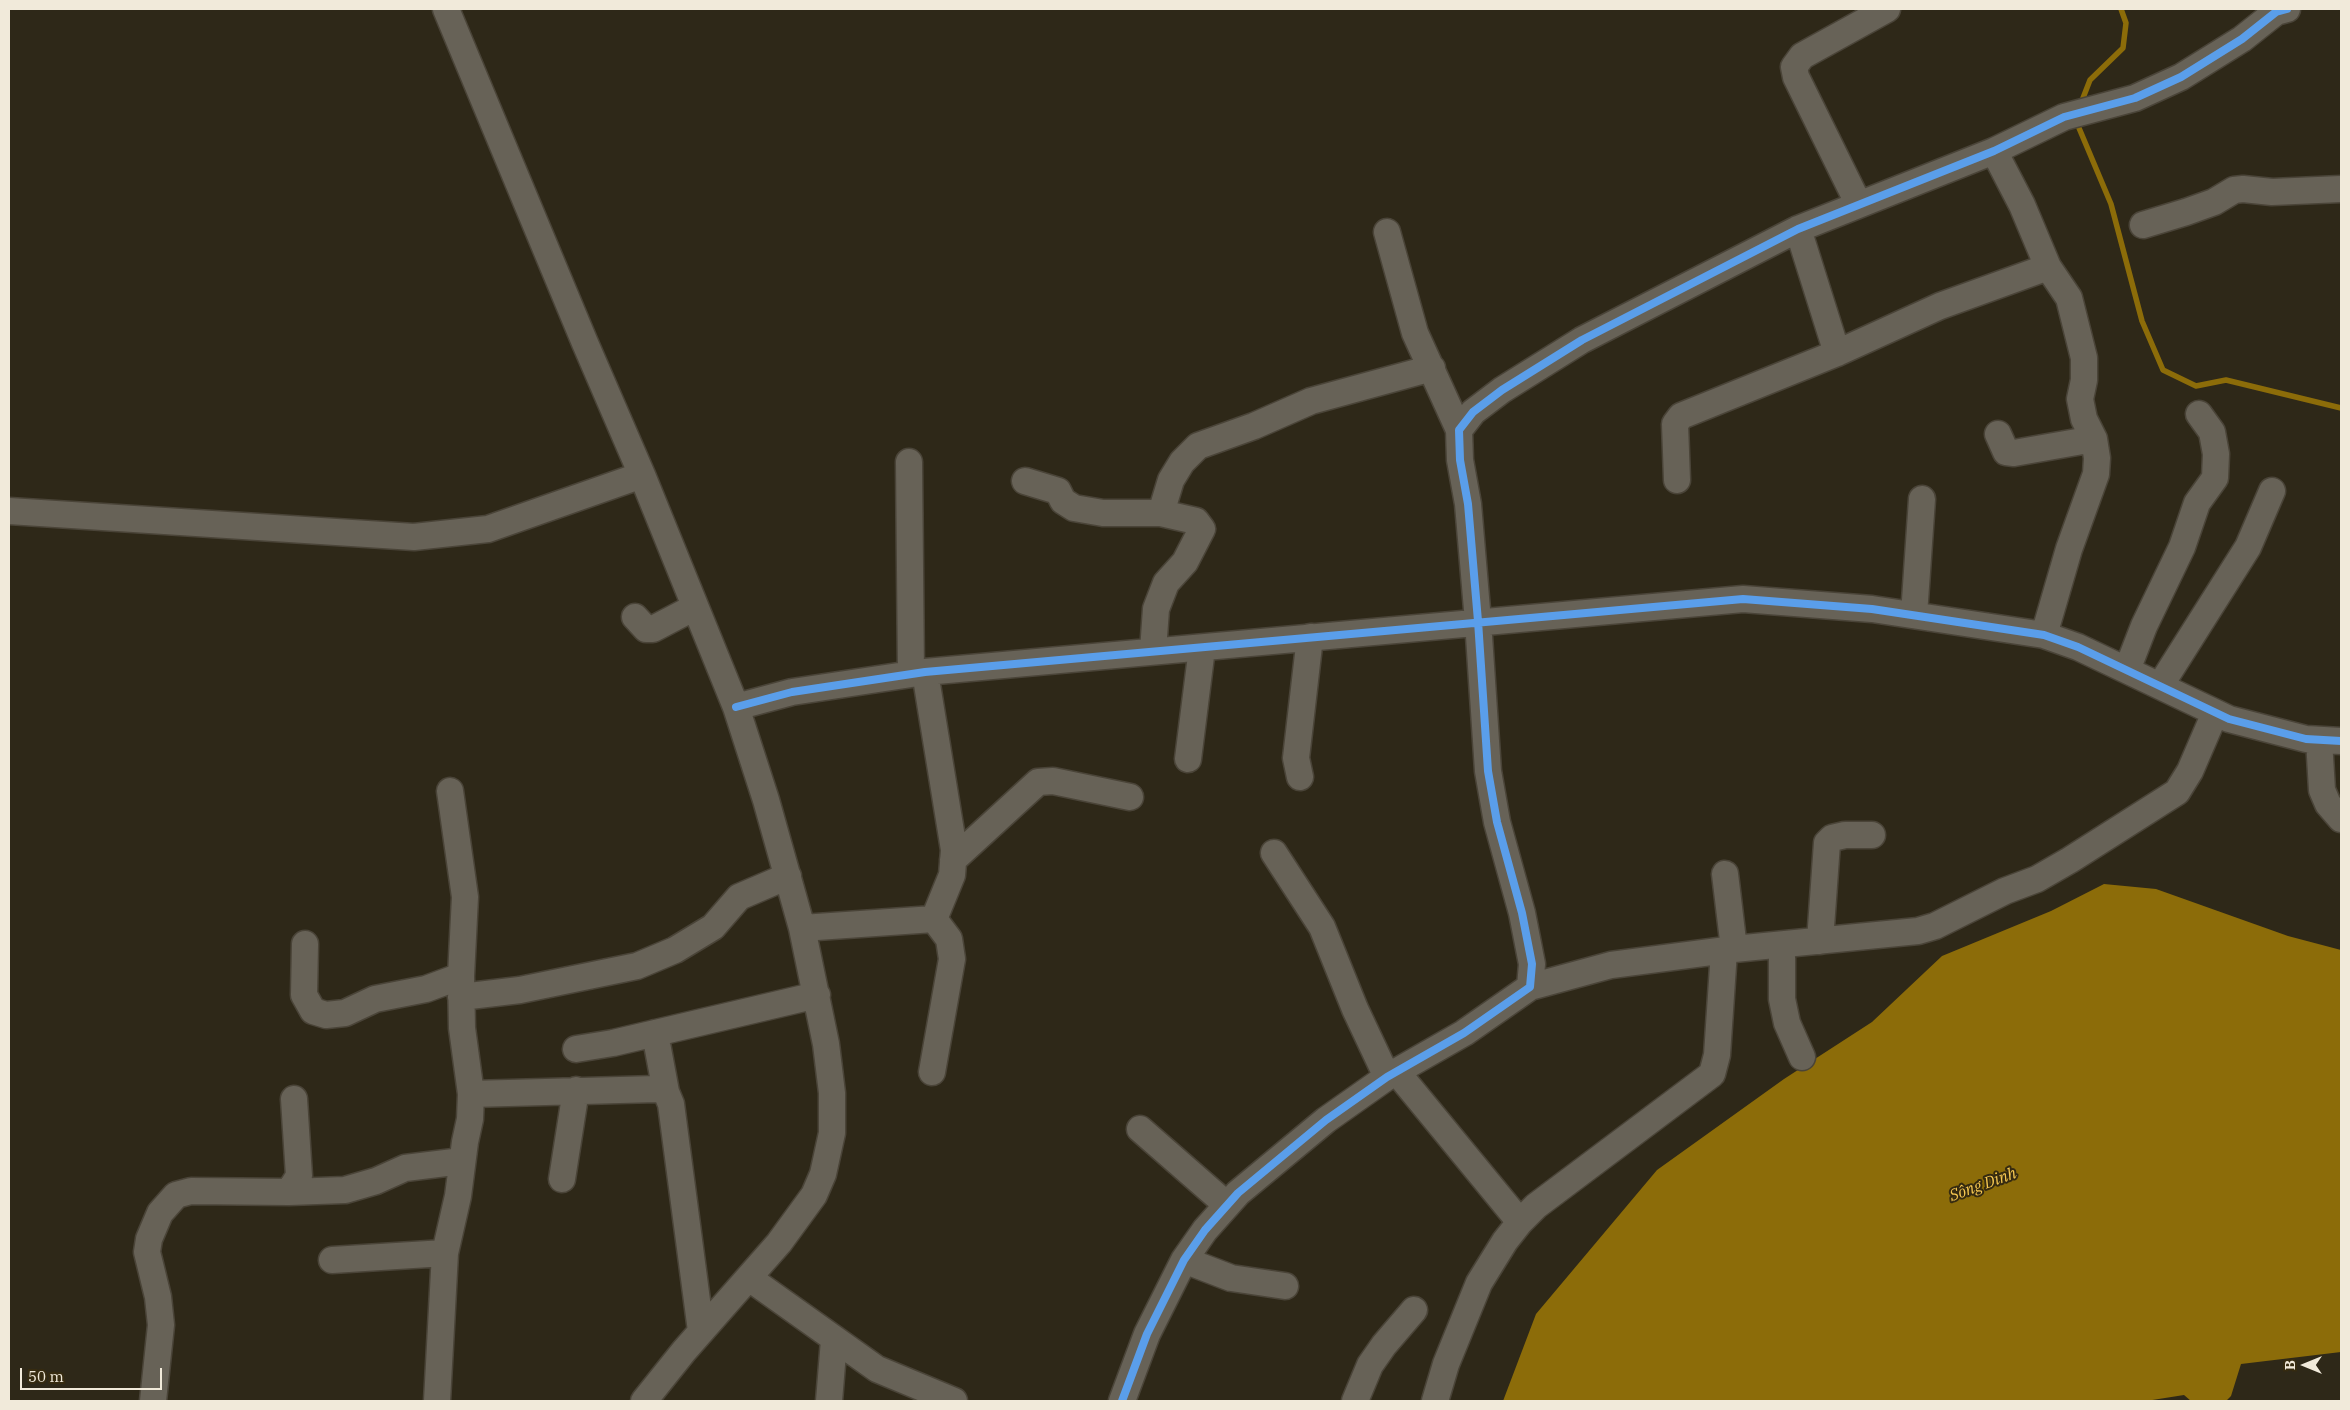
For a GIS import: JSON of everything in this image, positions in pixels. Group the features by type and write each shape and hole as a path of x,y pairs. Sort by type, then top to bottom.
{"street":[{"path":"446,9 577,325 642,475 736,707 802,928 826,1044 832,1093 832,1133 824,1174 814,1195 749,1278 701,1331 644,1401"},
{"path":"1858,203 1796,76 1794,67 1802,56 1887,9"},
{"path":"1459,430 1473,412 1502,390 1582,340 1798,229 1858,203 1994,151 2064,117 2135,98 2181,78 2242,39 2276,12 2287,9"},
{"path":"1994,151 2022,204 2048,267 2069,298 2084,358 2084,380 2080,399 2084,419 2094,439 2097,458 2096,474 2069,549 2044,635"},
{"path":"2143,225 2214,202 2234,190 2272,192 2341,189"},
{"path":"1798,229 1837,353"},
{"path":"1387,232 1415,334 1459,430 1460,460 1468,504 1478,621 1488,771 1497,822 1522,913 1532,964 1530,987"},
{"path":"1677,480 1674,424 1680,416 1837,353 1940,306 2048,267"},
{"path":"1161,513 1171,480 1182,462 1198,446 1254,426 1311,401 1432,368"},
{"path":"2127,670 2144,626 2182,548 2197,503 2216,478 2216,454 2212,432 2199,414"},
{"path":"1998,434 2006,452 2014,453 2094,439"},
{"path":"909,462 918,673 954,850 952,875 934,919"},
{"path":"9,511 414,536 488,529 642,475"},
{"path":"1025,482 1058,491 1063,501 1074,508 1104,513 1161,513 1196,521 1202,529 1185,562 1166,582 1156,609 1153,651"},
{"path":"2160,686 2248,547 2272,491"},
{"path":"1914,615 1922,499"},
{"path":"736,707 792,692 918,673 1478,621 1742,599 1872,609 2044,635 2078,647 2229,719 2306,739 2330,740 2322,790 2328,804 2341,819"},
{"path":"635,617 646,628 653,629 695,607"},
{"path":"1300,776 1296,758 1310,637"},
{"path":"1188,759 1202,648"},
{"path":"1122,1401 1147,1334 1184,1260 1205,1230 1238,1193 1326,1120 1391,1074 1464,1033 1530,987 1611,965 1729,950 1918,931 1935,926 2005,891 2037,878 2070,860 2177,792 2190,771 2216,713"},
{"path":"953,860 1038,782 1053,781 1130,797"},
{"path":"437,1401 445,1253 458,1196 470,1119 471,1094 462,1028 461,987 465,897 450,791"},
{"path":"1820,940 1827,843 1832,838 1845,835 1872,835"},
{"path":"1274,853 1322,927 1355,1009 1391,1074 1520,1222"},
{"path":"1435,1401 1446,1364 1479,1282 1497,1252 1520,1222 1542,1201 1712,1074 1717,1055 1729,950 1726,874"},
{"path":"305,944 304,995 313,1011 326,1015 344,1013 374,999 426,989 461,987 520,990 636,966 675,950 713,927 739,897 788,876"},
{"path":"802,928 934,919"},
{"path":"932,1072 952,959 949,939 934,919"},
{"path":"1782,945 1782,999 1787,1023 1802,1057"},
{"path":"576,1049 656,1033 816,995"},
{"path":"656,1033 666,1092 671,1104 701,1331"},
{"path":"471,1094 657,1088 666,1092"},
{"path":"562,1179 576,1090"},
{"path":"289,1192 299,1176 294,1099"},
{"path":"1140,1129 1228,1205"},
{"path":"153,1401 161,1318 147,1252 149,1239 160,1213 168,1201 182,1192 346,1190 405,1168 462,1161"},
{"path":"332,1260 445,1253"},
{"path":"1184,1260 1231,1278 1285,1286"},
{"path":"749,1278 877,1369 954,1401"},
{"path":"1354,1401 1370,1364 1384,1344 1414,1310"},
{"path":"830,1401 834,1340"}],"water":[{"name":"Sông Dinh","path":"2104,884 2156,889 2288,936 2341,950 2341,1352 2241,1364 2231,1396 2226,1401 2191,1401 2184,1395 2146,1401 1503,1401 1536,1314 1657,1170 1784,1079 1872,1022 1942,956 2051,911"}],"waterway":[{"path":"2083,98 2090,80 2123,48 2126,23 2121,9"},
{"path":"2079,128 2111,204 2142,321 2163,370 2196,386 2226,380 2341,408"}],"cycle path":[{"path":"1122,1401 1147,1334 1184,1260 1205,1230 1238,1193 1326,1120 1387,1077 1464,1033 1530,987 1532,964 1522,913 1497,822 1488,771 1468,504 1460,460 1459,430 1473,412 1502,390 1582,340 1798,229 1994,151 2064,117 2135,98 2181,77 2242,39 2276,12 2287,9"},
{"path":"736,707 792,692 925,672 1743,599 1872,609 2044,635 2078,647 2229,719 2306,739 2341,741"}]}
